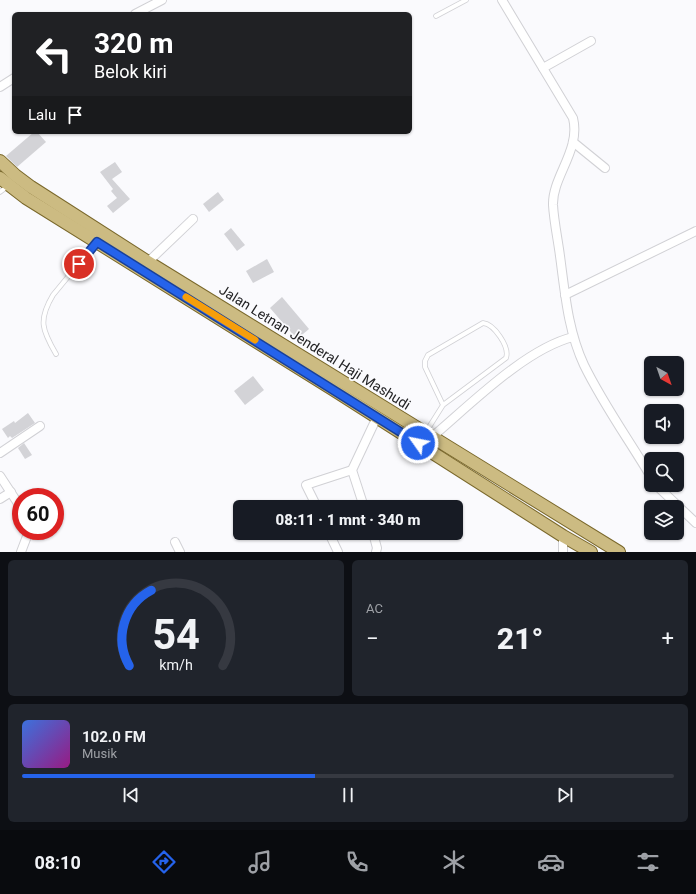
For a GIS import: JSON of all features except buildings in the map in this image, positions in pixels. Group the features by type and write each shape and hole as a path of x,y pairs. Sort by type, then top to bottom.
{"main road":[{"name":"Jalan Letnan Jenderal Haji Mashudi","path":"0,161 31,187 148,262 619,552"},
{"name":"Jalan Letnan Jenderal Haji Mashudi","path":"3,185 377,416 563,536 591,552"},
{"path":"26,198 31,187"}],"street":[{"path":"139,12 162,0"},
{"path":"502,0 573,118 575,132 573,142 554,198 564,295 573,336 584,366 644,466"},
{"path":"543,68 591,41"},
{"path":"0,87 12,79"},
{"path":"573,142 605,168"},
{"path":"148,262 193,220"},
{"path":"564,295 696,231"},
{"path":"429,435 498,380 539,351 559,340 573,336"},
{"path":"362,500 352,470 377,416"},
{"path":"0,453 40,426"},
{"path":"314,500 306,485 352,470"},
{"path":"0,476 11,492 0,500"},
{"path":"663,492 696,523"},
{"path":"563,536 563,552"},
{"path":"21,552 26,540"},
{"path":"332,540 338,552"},
{"path":"375,540 377,551"},
{"path":"175,542 180,552"}],"lane":[{"path":"436,16 466,0"},
{"path":"56,354 44,329 44,314 47,304 97,242"},
{"path":"418,443 429,435 443,405 506,358 506,348 492,326 483,323 428,355 425,362 425,367 443,405"}],"slow traffic":[{"path":"186,297 255,340"}],"route":[{"path":"79,264 97,242 418,443"}]}
